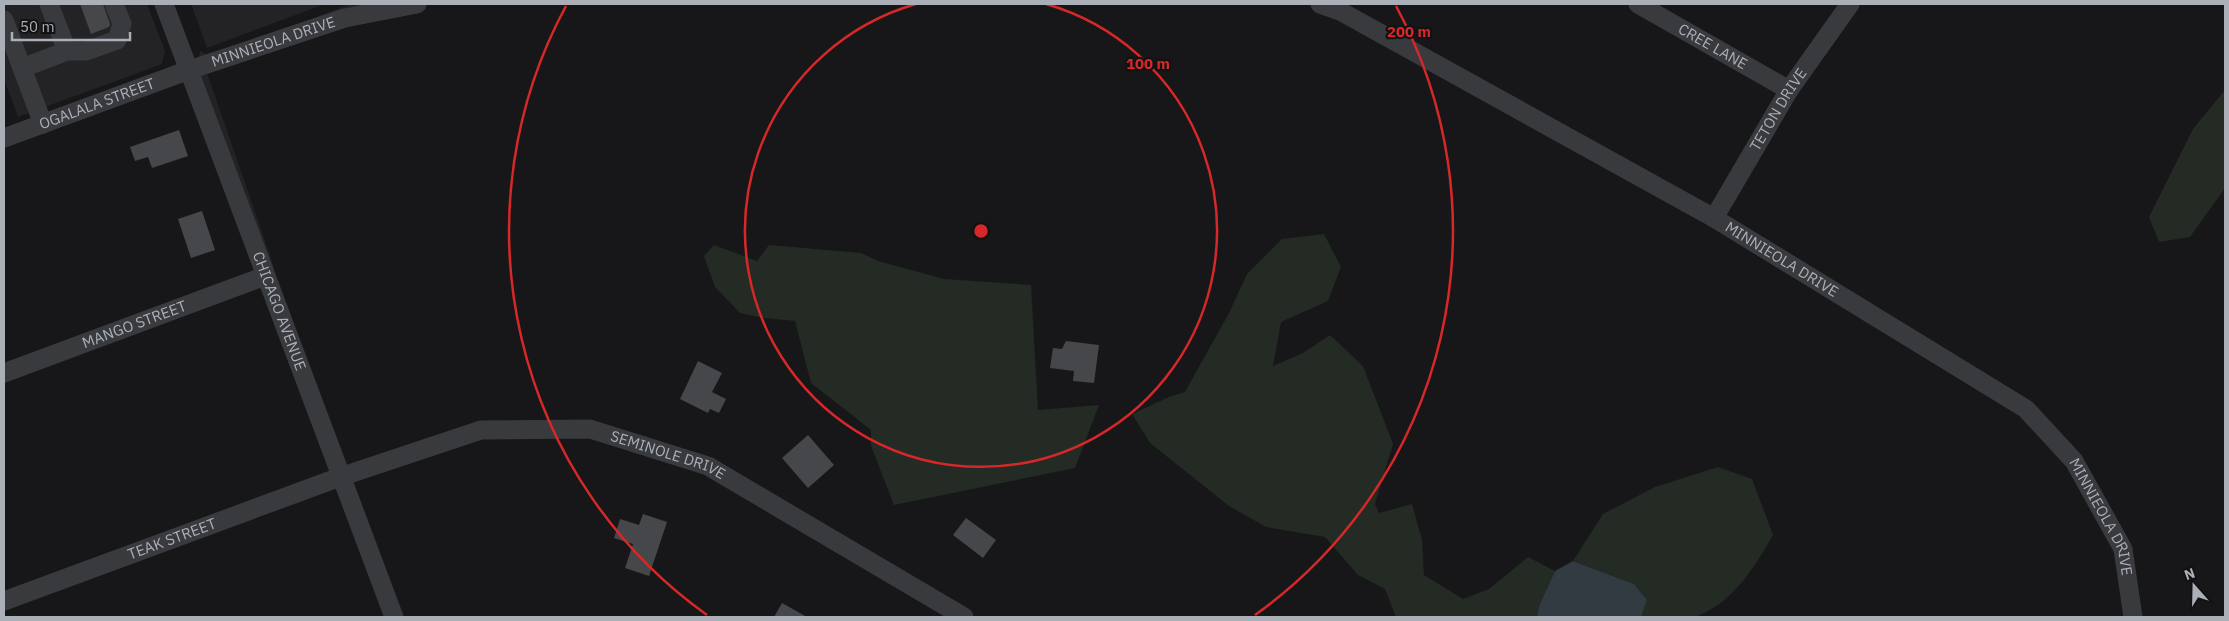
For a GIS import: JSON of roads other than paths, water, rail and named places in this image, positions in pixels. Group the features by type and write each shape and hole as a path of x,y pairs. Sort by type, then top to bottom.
{"street":[{"path":"49,4 67,51"},
{"path":"22,68 67,51 86,51 117,40 122,24 114,4"},
{"name":"CHICAGO AVENUE","path":"164,4 394,617"},
{"name":"MINNIEOLA DRIVE","path":"189,70 346,18 417,4"},
{"name":"MINNIEOLA DRIVE","path":"1320,4 1340,10 1714,218 2026,409 2074,460 2123,549 2133,617"},
{"name":"CREE LANE","path":"1638,4 1663,10 1789,90"},
{"name":"TETON DRIVE","path":"1714,218 1789,90 1850,4"},
{"path":"4,20 43,124"},
{"name":"OGALALA STREET","path":"4,138 189,70"},
{"name":"MANGO STREET","path":"4,373 265,276"},
{"name":"SEMINOLE DRIVE","path":"340,477 481,430 590,429 708,466 964,617"},
{"name":"TEAK STREET","path":"4,601 340,477"}]}
